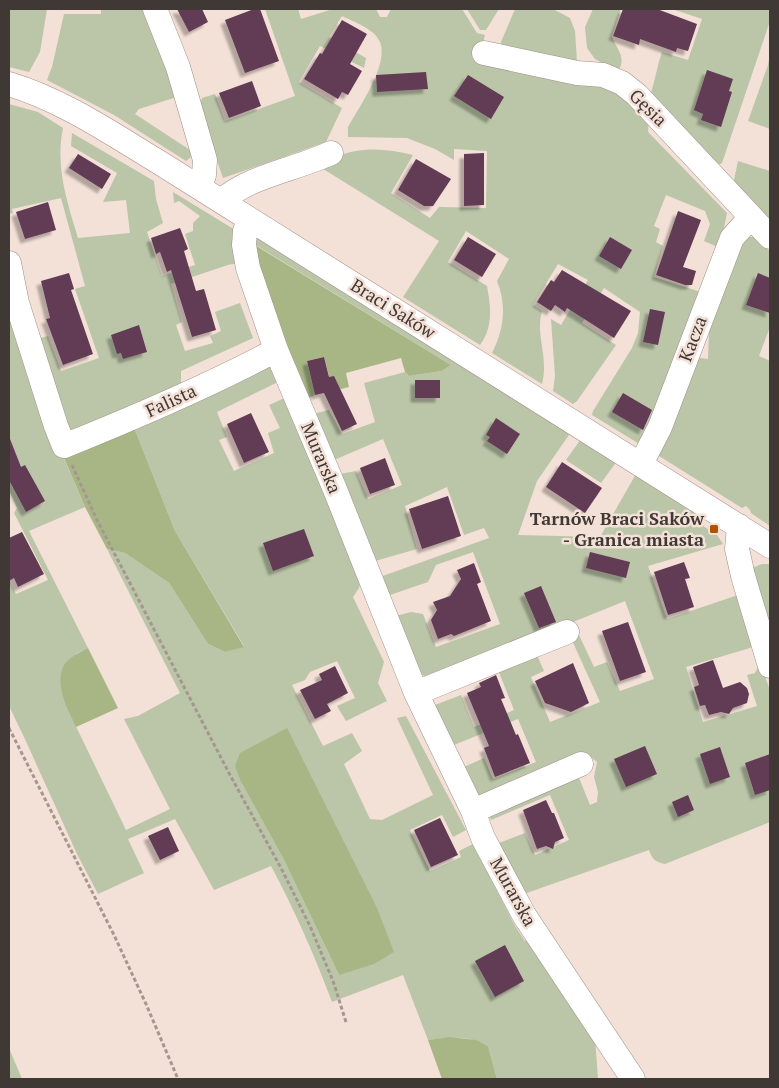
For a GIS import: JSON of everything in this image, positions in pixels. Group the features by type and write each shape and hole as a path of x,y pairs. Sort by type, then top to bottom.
{"street":[{"path":"155,9 178,67 203,152 205,160 204,175 200,188"},
{"name":"Gęsia","path":"484,53 577,73 604,75 622,83 644,102 770,237"},
{"name":"Braci Saków","path":"9,84 32,92 84,117 770,546"},
{"path":"221,201 232,192 256,180 313,161 330,153"},
{"name":"Kacza","path":"641,464 660,427 732,238 750,217"},
{"name":"Murarska","path":"250,220 245,230 244,245 248,268 276,350 334,487 416,693 495,861 524,915 633,1079"},
{"path":"9,263 17,303 64,446"},
{"name":"Falista","path":"64,446 142,414 242,368 276,350"},
{"path":"739,526 737,549 743,576 770,666"},
{"path":"416,693 567,632"},
{"path":"473,811 582,764"}],"path":[{"path":"64,446 97,520 310,926 333,981 346,1022"},
{"path":"9,728 114,935 178,1079"}],"green space":[{"path":"9,9 47,9 40,52 29,72 9,67"},
{"path":"101,9 150,9 180,96 139,109 135,114 190,150 191,157 186,161 114,115 47,80 52,67 64,14 101,14"},
{"path":"265,9 298,9 301,19 333,9 376,9 380,17 387,17 391,9 462,9 477,33 485,35 479,59 603,80 649,119 648,132 727,213 720,248 704,241 710,224 705,211 666,195 654,226 660,229 656,242 663,246 654,277 704,293 641,445 592,415 632,348 638,333 640,312 604,288 582,323 616,345 573,404 553,391 555,376 551,319 561,325 588,280 558,264 533,305 542,311 540,329 544,374 542,384 492,353 503,317 502,299 497,281 509,259 466,231 448,262 487,286 490,317 487,331 480,345 403,297 439,241 320,167 330,160 353,151 377,149 413,155 391,193 430,218 439,207 486,208 487,151 454,149 454,160 435,149 407,138 348,137 348,127 372,86 380,62 382,51 380,42 374,33 342,16 329,37 366,58 364,68 320,46 299,82 342,108 326,142 223,178 199,108 202,98 215,94 225,121 295,96"},
{"path":"467,9 499,9 486,30 480,30"},
{"path":"515,9 553,9 570,18 575,31 577,62 502,49 501,42"},
{"path":"593,9 621,9 612,36 622,62 618,72 595,59 587,48 585,27"},
{"path":"672,9 770,9 770,21 722,163 716,166 650,96 662,52 688,60 702,19"},
{"path":"770,54 770,129 748,121 768,65"},
{"path":"9,104 38,112 63,128 60,156 61,170 66,197 78,238 130,233 126,200 103,202 117,173 71,146 72,133 154,181 156,199 163,223 147,232 162,276 195,265 185,234 193,231 193,223 200,216 179,201 174,203 173,192 240,233 238,263 171,284 182,322 176,325 185,351 213,343 210,336 221,331 215,312 240,303 253,338 181,371 181,383 171,396 65,441 33,340 48,336 61,371 99,358 75,289 85,286 61,198 12,209 13,213 9,214"},
{"path":"738,161 770,171 770,222 733,185"},
{"path":"255,233 571,432 537,481 518,535 600,537 636,474 700,514 694,520 717,535 723,544 648,566 667,619 738,595 753,644 750,648 686,667 703,722 757,706 747,675 755,673 760,663 770,690 770,822 665,864 654,860 649,850 521,895 498,846 499,843 525,833 535,855 569,840 550,795 491,820 487,813 577,773 590,805 597,802 598,792 594,777 597,762 590,756 487,800 479,798 464,767 484,758 493,779 536,762 518,719 454,745 435,705 461,695 474,727 514,710 497,667 535,651 544,671 531,677 550,722 600,702 570,636 579,635 594,667 607,662 620,691 654,679 625,601 432,679 420,674 396,616 411,612 423,614 436,647 500,624 473,552 436,565 428,582 387,596 380,577 489,538 484,528 464,535 447,487 405,506 417,549 375,561 340,474 356,471 368,499 402,485 383,439 334,460 313,414 329,410 342,434 375,422 364,383 405,372 409,376 442,371 451,365 254,244"},
{"path":"756,237 770,252 770,327 759,356 770,361 770,526 751,513 746,506 742,508 656,454 692,357 708,359 709,331 737,240"},
{"path":"253,244 451,365 442,371 409,376 405,372 401,358 346,373 349,387 333,391 324,357 307,361 315,395 306,399 253,251"},
{"path":"9,283 60,449 85,507 29,531 88,648 76,654 63,695 70,714 126,830 170,809 124,719 138,716 180,693 107,549 125,553 169,583 208,644 225,652 244,646 175,531 133,425 273,364 280,381 217,412 227,437 219,440 234,471 274,453 268,433 280,428 269,405 287,397 361,580 359,588 353,597 384,662 378,683 387,701 346,721 337,706 355,698 337,661 310,672 305,680 292,685 323,746 352,733 362,751 344,764 370,819 382,820 433,795 397,718 406,716 466,830 453,837 442,815 410,830 430,871 461,857 459,851 473,844 515,926 525,941 530,938 595,1037 598,1079 497,1079 488,1046 481,1042 466,1038 428,1040 403,975 332,1002 304,933 271,866 214,890 175,819 128,839 144,873 98,894 77,854 9,706 9,580 16,594 48,580 14,513 17,508 9,490","holes":["241,782 377,908 339,975 284,860"]},
{"path":"133,425 175,531 244,647 225,652 208,644 169,583 125,553 107,549 85,507 62,453"},
{"path":"581,439 617,461 601,483 566,460"},
{"path":"762,564 770,564 770,643 752,568"},
{"path":"88,648 118,708 76,727 61,690 61,675 67,661"},
{"path":"287,728 377,908 394,952 374,964 339,975 284,860 241,782 235,766 240,753"},
{"path":"450,1037 476,1040 488,1046 497,1079 442,1079 428,1040"},
{"path":"9,1048 22,1079 9,1079"}],"building":[{"path":"177,9 202,9 208,22 189,32"},
{"path":"254,9 260,9 279,61 245,73 225,20"},
{"path":"623,9 657,9 697,24 688,51 677,48 676,52 640,39 639,45 613,36"},
{"path":"342,20 367,34 350,64 362,71 348,95 342,92 338,99 304,79 320,53 322,54"},
{"path":"707,70 733,79 729,91 732,92 721,127 701,120 703,114 694,110"},
{"path":"426,72 428,89 377,92 376,75"},
{"path":"468,75 504,97 491,119 454,96"},
{"path":"252,81 261,106 229,118 219,93"},
{"path":"484,153 484,205 464,206 464,154"},
{"path":"78,154 111,174 102,189 69,168"},
{"path":"416,159 451,179 433,206 424,206 398,190"},
{"path":"48,202 56,230 25,239 16,212"},
{"path":"678,211 701,220 683,267 696,271 692,285 685,285 656,275"},
{"path":"180,228 188,249 184,251 196,291 204,289 216,330 192,337 171,270 167,272 160,252 156,254 151,238"},
{"path":"468,237 496,254 482,277 454,260"},
{"path":"610,237 632,250 621,269 599,256"},
{"path":"562,270 631,311 614,338 567,308 565,312 555,305 551,311 537,302 551,280 554,282"},
{"path":"69,273 74,289 71,290 93,354 63,365 46,319 50,318 41,281"},
{"path":"758,273 770,278 770,313 746,305"},
{"path":"650,309 665,312 658,345 643,342"},
{"path":"139,325 147,352 123,359 121,353 117,354 111,335"},
{"path":"324,357 329,377 334,376 357,424 342,431 324,393 315,395 307,361"},
{"path":"415,380 440,380 440,398 415,398"},
{"path":"623,393 652,410 643,430 612,412"},
{"path":"251,413 269,452 244,463 227,424"},
{"path":"496,418 520,434 507,454 487,441 490,437 486,435"},
{"path":"9,439 21,467 25,465 45,501 26,512 9,480"},
{"path":"385,458 395,485 370,494 360,468"},
{"path":"562,462 602,488 585,513 546,487"},
{"path":"448,496 461,536 422,549 409,509"},
{"path":"304,529 314,556 273,571 263,543"},
{"path":"22,532 44,574 18,587 14,578 9,581 9,538"},
{"path":"590,552 630,562 626,578 586,568"},
{"path":"684,562 690,578 685,579 694,607 668,615 654,572"},
{"path":"474,563 481,582 477,584 491,621 454,636 451,634 438,639 431,620 437,610 433,602 450,596 461,579 457,570"},
{"path":"541,586 556,622 539,628 524,593"},
{"path":"628,622 646,672 620,681 602,631"},
{"path":"713,660 723,688 740,682 747,688 749,694 747,703 733,708 729,714 721,712 709,715 705,705 700,706 694,687 699,685 693,667"},
{"path":"573,663 589,703 571,712 545,703 535,681"},
{"path":"335,666 348,693 327,704 331,711 315,719 300,690 322,680 319,674"},
{"path":"496,675 505,698 501,699 530,763 495,777 484,748 489,746 467,693 481,687 479,683"},
{"path":"645,746 657,774 626,787 614,759"},
{"path":"720,747 730,777 710,784 700,754"},
{"path":"770,754 770,790 755,795 745,763"},
{"path":"688,795 694,810 678,817 672,802"},
{"path":"546,800 552,813 554,813 564,838 555,842 553,849 546,846 537,849 523,810"},
{"path":"440,818 458,855 431,867 414,830"},
{"path":"168,827 179,851 160,860 148,836"},
{"path":"505,945 524,981 495,997 475,961"}],"place":[{"name":"Tarnów Braci Saków - Granica miasta","path":"714,529"}]}
